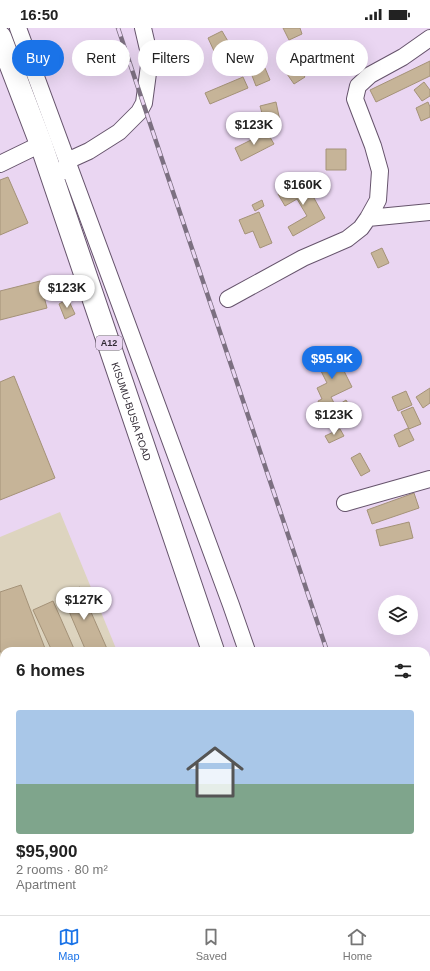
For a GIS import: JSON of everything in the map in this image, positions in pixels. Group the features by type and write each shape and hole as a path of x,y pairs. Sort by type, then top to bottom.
{"highway":[{"name":"KISUMU-BUSIA ROAD","path":"0,37 41,144 213,647"}],"street":[{"path":"18,28 226,590 246,647"},
{"path":"67,161 89,151 119,132 139,112 144,103 150,58 143,28"},
{"path":"228,299 303,258 347,239 361,228 378,200 380,171 373,146 356,99 358,86 370,75 403,57 430,38"},
{"path":"0,164 41,144"},
{"path":"58,195 67,161"},
{"path":"368,218 430,212"},
{"path":"345,503 430,479"}],"shaded area":[{"path":"60,512 115,647 0,647 0,537"}],"building":[{"path":"283,28 300,28 302,34 289,40"},
{"path":"222,31 227,40 212,40 212,47 208,38"},
{"path":"430,61 430,76 376,102 370,90"},
{"path":"268,75 270,80 256,86 252,76"},
{"path":"288,76 305,77 294,84"},
{"path":"243,77 248,88 210,104 205,93"},
{"path":"424,82 430,90 430,96 422,101 414,90"},
{"path":"276,102 280,121 265,124 260,106"},
{"path":"428,102 430,107 430,117 421,121 416,108"},
{"path":"267,132 274,144 241,161 235,148"},
{"path":"326,149 346,149 346,170 326,170"},
{"path":"8,177 28,223 0,235 0,180"},
{"path":"304,180 325,218 293,236 288,227 307,216 297,199 285,206 278,194"},
{"path":"262,200 264,206 255,211 252,205"},
{"path":"259,212 272,243 260,248 253,231 245,234 239,220"},
{"path":"382,248 389,263 378,268 371,253"},
{"path":"40,281 47,308 0,320 0,291"},
{"path":"68,299 75,314 65,319 59,304"},
{"path":"335,353 352,387 331,397 335,405 322,411 318,401 322,399 317,388 327,383 316,361"},
{"path":"14,376 55,478 0,500 0,382"},
{"path":"430,388 430,403 423,408 416,397"},
{"path":"406,391 412,405 398,411 392,397"},
{"path":"346,400 351,408 337,417 332,409"},
{"path":"413,407 421,424 409,429 401,412"},
{"path":"408,428 414,440 399,447 394,435"},
{"path":"340,429 344,436 329,443 325,436"},
{"path":"360,453 370,471 361,476 351,458"},
{"path":"414,493 419,508 372,524 367,510"},
{"path":"409,522 413,538 380,546 376,530"},
{"path":"21,585 44,647 0,647 0,592"},
{"path":"80,587 106,647 84,647 62,595"},
{"path":"53,601 73,647 50,647 33,610"}],"railway":[{"path":"118,28 326,647"}]}
